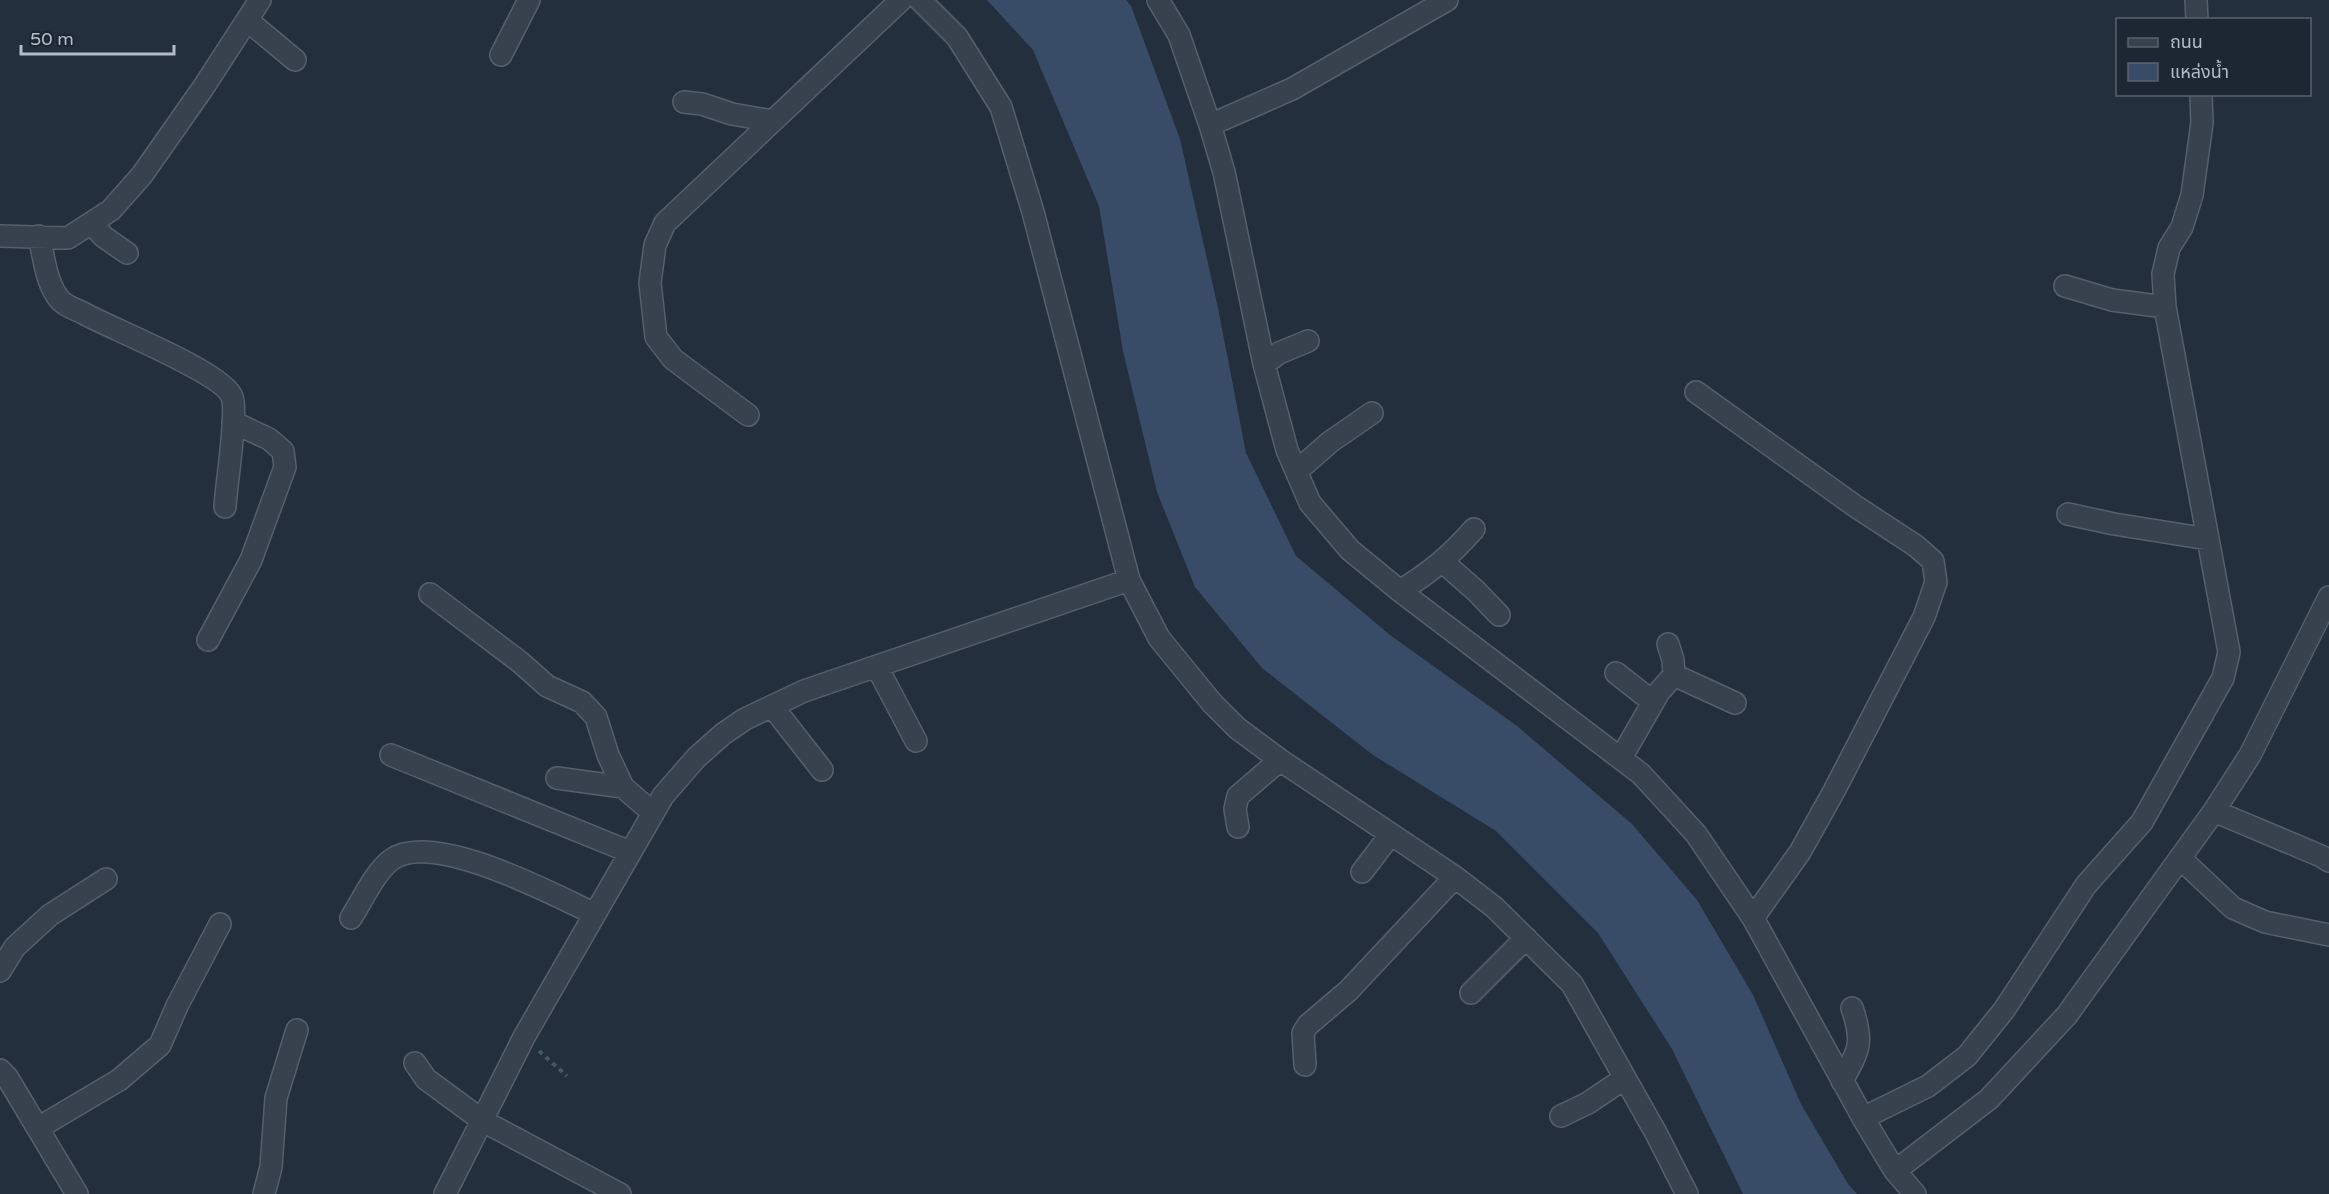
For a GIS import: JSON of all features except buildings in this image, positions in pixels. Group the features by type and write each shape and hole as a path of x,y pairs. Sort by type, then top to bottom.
{"street":[{"path":"0,236 68,238 111,210 142,175 203,88 260,0"},
{"path":"501,55 529,0"},
{"path":"748,415 673,359 656,337 650,283 655,245 664,223 901,0"},
{"path":"920,0 957,37 1000,107 1033,212 1129,579 1159,638 1205,696 1237,728 1280,760 1455,877 1494,907 1572,984 1656,1132 1687,1194"},
{"path":"1158,0 1179,35 1210,125 1224,172 1264,364 1287,450 1310,503 1350,550 1400,591 1641,774 1696,834 1753,918 1842,1081 1895,1171 1915,1194"},
{"path":"1210,125 1292,89 1447,0"},
{"path":"2196,0 2197,18"},
{"path":"247,20 295,60"},
{"path":"1863,1118 1928,1086 1966,1056 2004,1010 2086,885 2142,822 2223,678 2229,652 2165,307 2163,274 2169,248 2182,227 2192,195 2202,123 2201,96"},
{"path":"684,102 702,104 732,114 772,121"},
{"path":"91,223 104,237 127,253"},
{"path":"39,236 48,276 62,301 102,324 186,362 222,384 232,396 233,422 225,507"},
{"path":"2065,286 2112,300 2165,307"},
{"path":"1264,364 1279,353 1308,341"},
{"path":"1696,392 1855,506 1917,546 1933,561 1936,582 1919,626 1834,791 1800,852 1753,918"},
{"path":"1297,471 1330,442 1372,413"},
{"path":"208,640 251,560 285,467 283,452 268,439 233,422"},
{"path":"2068,514 2208,539"},
{"path":"1400,591 1443,562 1474,528"},
{"path":"1443,562 1499,615"},
{"path":"444,1194 524,1037 630,852 663,796 696,758 723,734 745,719 804,691 1129,579"},
{"path":"430,594 548,686 582,702 596,717 608,755 623,787 653,813"},
{"path":"1895,1171 1989,1099 2067,1015 2214,811 2250,755 2321,631 2329,597"},
{"path":"1621,758 1659,692 1674,675 1673,660 1668,644"},
{"path":"877,667 916,741"},
{"path":"1616,673 1653,702"},
{"path":"1674,675 1735,703"},
{"path":"772,706 822,770"},
{"path":"391,755 630,852"},
{"path":"1238,827 1235,808 1238,796 1280,760"},
{"path":"557,778 623,787"},
{"path":"2214,811 2329,861"},
{"path":"1362,872 1391,834"},
{"path":"351,918 374,881 391,860 415,851 444,854 504,872 595,914"},
{"path":"2180,858 2233,908 2265,922 2329,935"},
{"path":"1305,1065 1303,1033 1308,1025 1348,991 1455,877"},
{"path":"0,971 15,947 50,915 106,879"},
{"path":"38,1128 119,1080 160,1045 177,1006 220,924"},
{"path":"1471,993 1526,938"},
{"path":"1842,1081 1858,1052 1859,1030 1852,1008"},
{"path":"264,1194 272,1167 276,1098 297,1030"},
{"path":"415,1063 426,1079 483,1121 599,1185 620,1194"},
{"path":"0,1070 7,1077 38,1128 69,1190"},
{"path":"1561,1116 1588,1103 1625,1078"}],"path":[{"path":"524,1037 567,1076"}],"water":[{"path":"987,0 1126,0 1131,6 1180,139 1218,308 1246,453 1296,556 1390,635 1517,726 1632,824 1697,900 1753,995 1801,1104 1848,1184 1857,1194 1743,1194 1672,1049 1598,933 1496,831 1373,755 1262,668 1195,587 1157,492 1123,351 1099,206 1033,50"}]}
